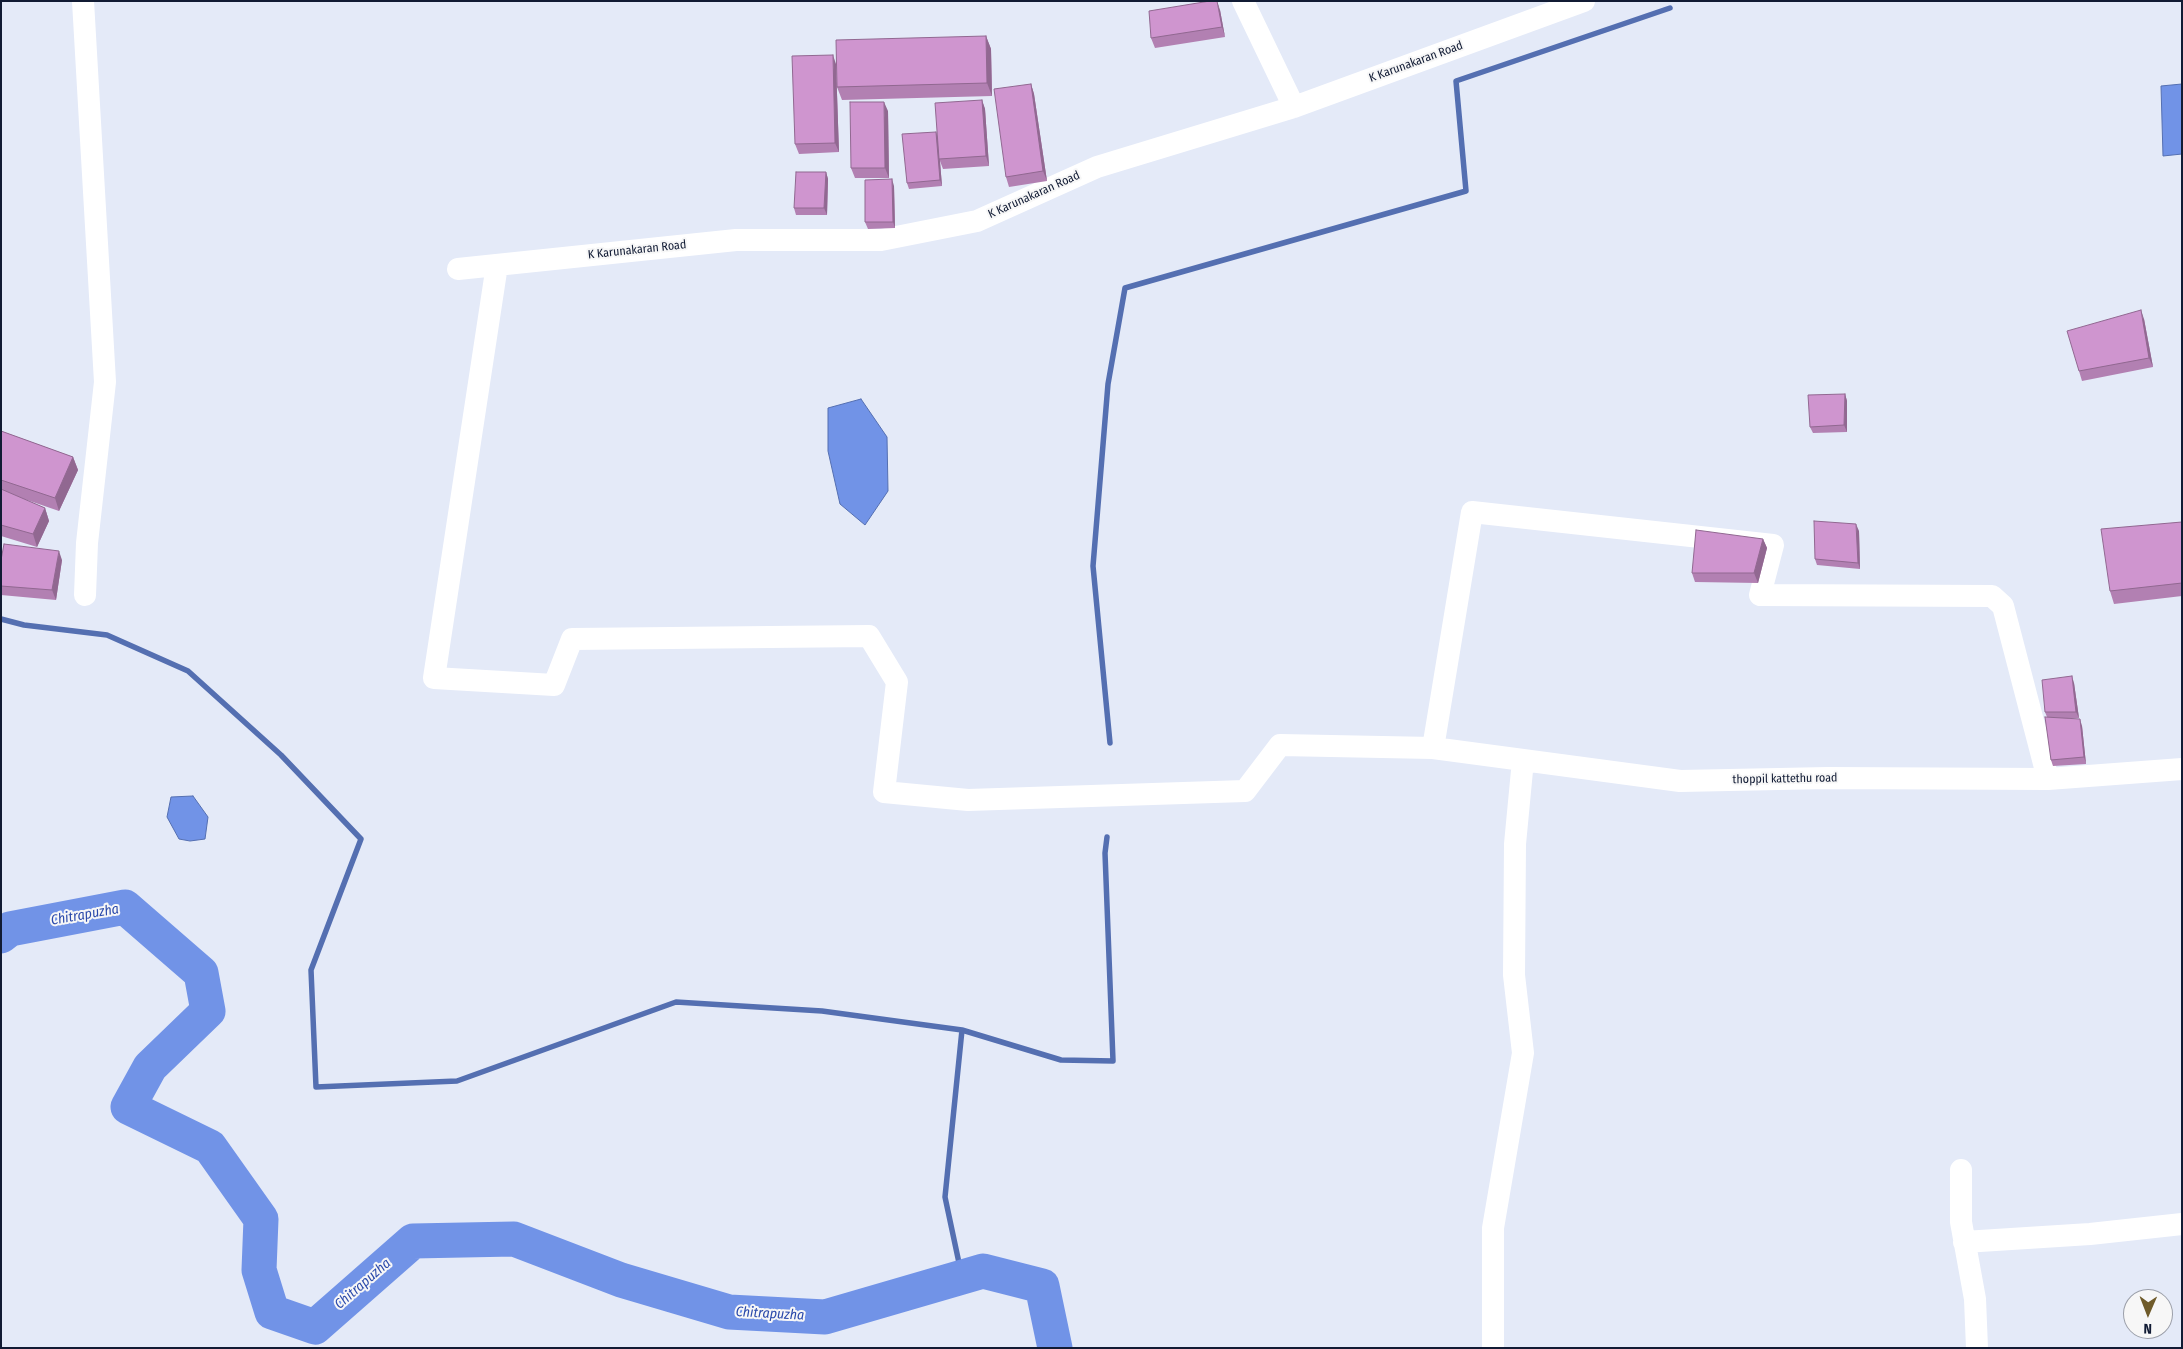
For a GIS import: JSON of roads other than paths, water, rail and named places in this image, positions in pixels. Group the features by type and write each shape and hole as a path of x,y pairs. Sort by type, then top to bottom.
{"street":[{"path":"83,1 105,382 87,543 85,594"},
{"path":"1243,1 1294,107"},
{"name":"K Karunakaran Road","path":"458,269 736,240 880,240 977,221 1097,167 1294,107 1584,1"},
{"name":"thoppil kattethu road","path":"497,265 434,678 554,685 572,638 869,636 897,682 884,792 968,800 1245,791 1280,745 1433,748 1680,781 1828,778 2048,779 2182,769"},
{"path":"1433,748 1472,512 1773,545 1760,595 1992,596 2003,606 2048,779"},
{"path":"1493,1348 1493,1228 1522,1053 1514,975 1514,844 1523,760"},
{"path":"1962,1170 1961,1222 1975,1299 1977,1348"},
{"path":"1964,1242 2090,1234 2182,1224"}],"water":[{"path":"2182,84 2182,154 2163,156 2161,86"},
{"path":"861,399 887,437 888,491 865,525 840,504 828,451 828,408"},
{"path":"193,796 208,817 205,839 190,841 179,839 167,817 171,797"}],"waterway":[{"path":"1110,743 1093,566 1108,384 1125,288 1466,191 1456,81 1670,8"},
{"path":"1,619 24,625 107,635 188,671 281,755 361,839 311,970 316,1087 457,1081 676,1002 822,1011 962,1030 945,1197 962,1277"},
{"path":"962,1030 1061,1060 1113,1061 1105,853 1107,837"},
{"name":"Chitrapuzha","path":"1,936 10,929 125,907 201,973 208,1011 150,1067 128,1107 210,1147 261,1219 259,1270 272,1312 315,1327 413,1241 514,1239 621,1280 729,1312 825,1317 983,1271 1042,1286 1055,1348"}]}
